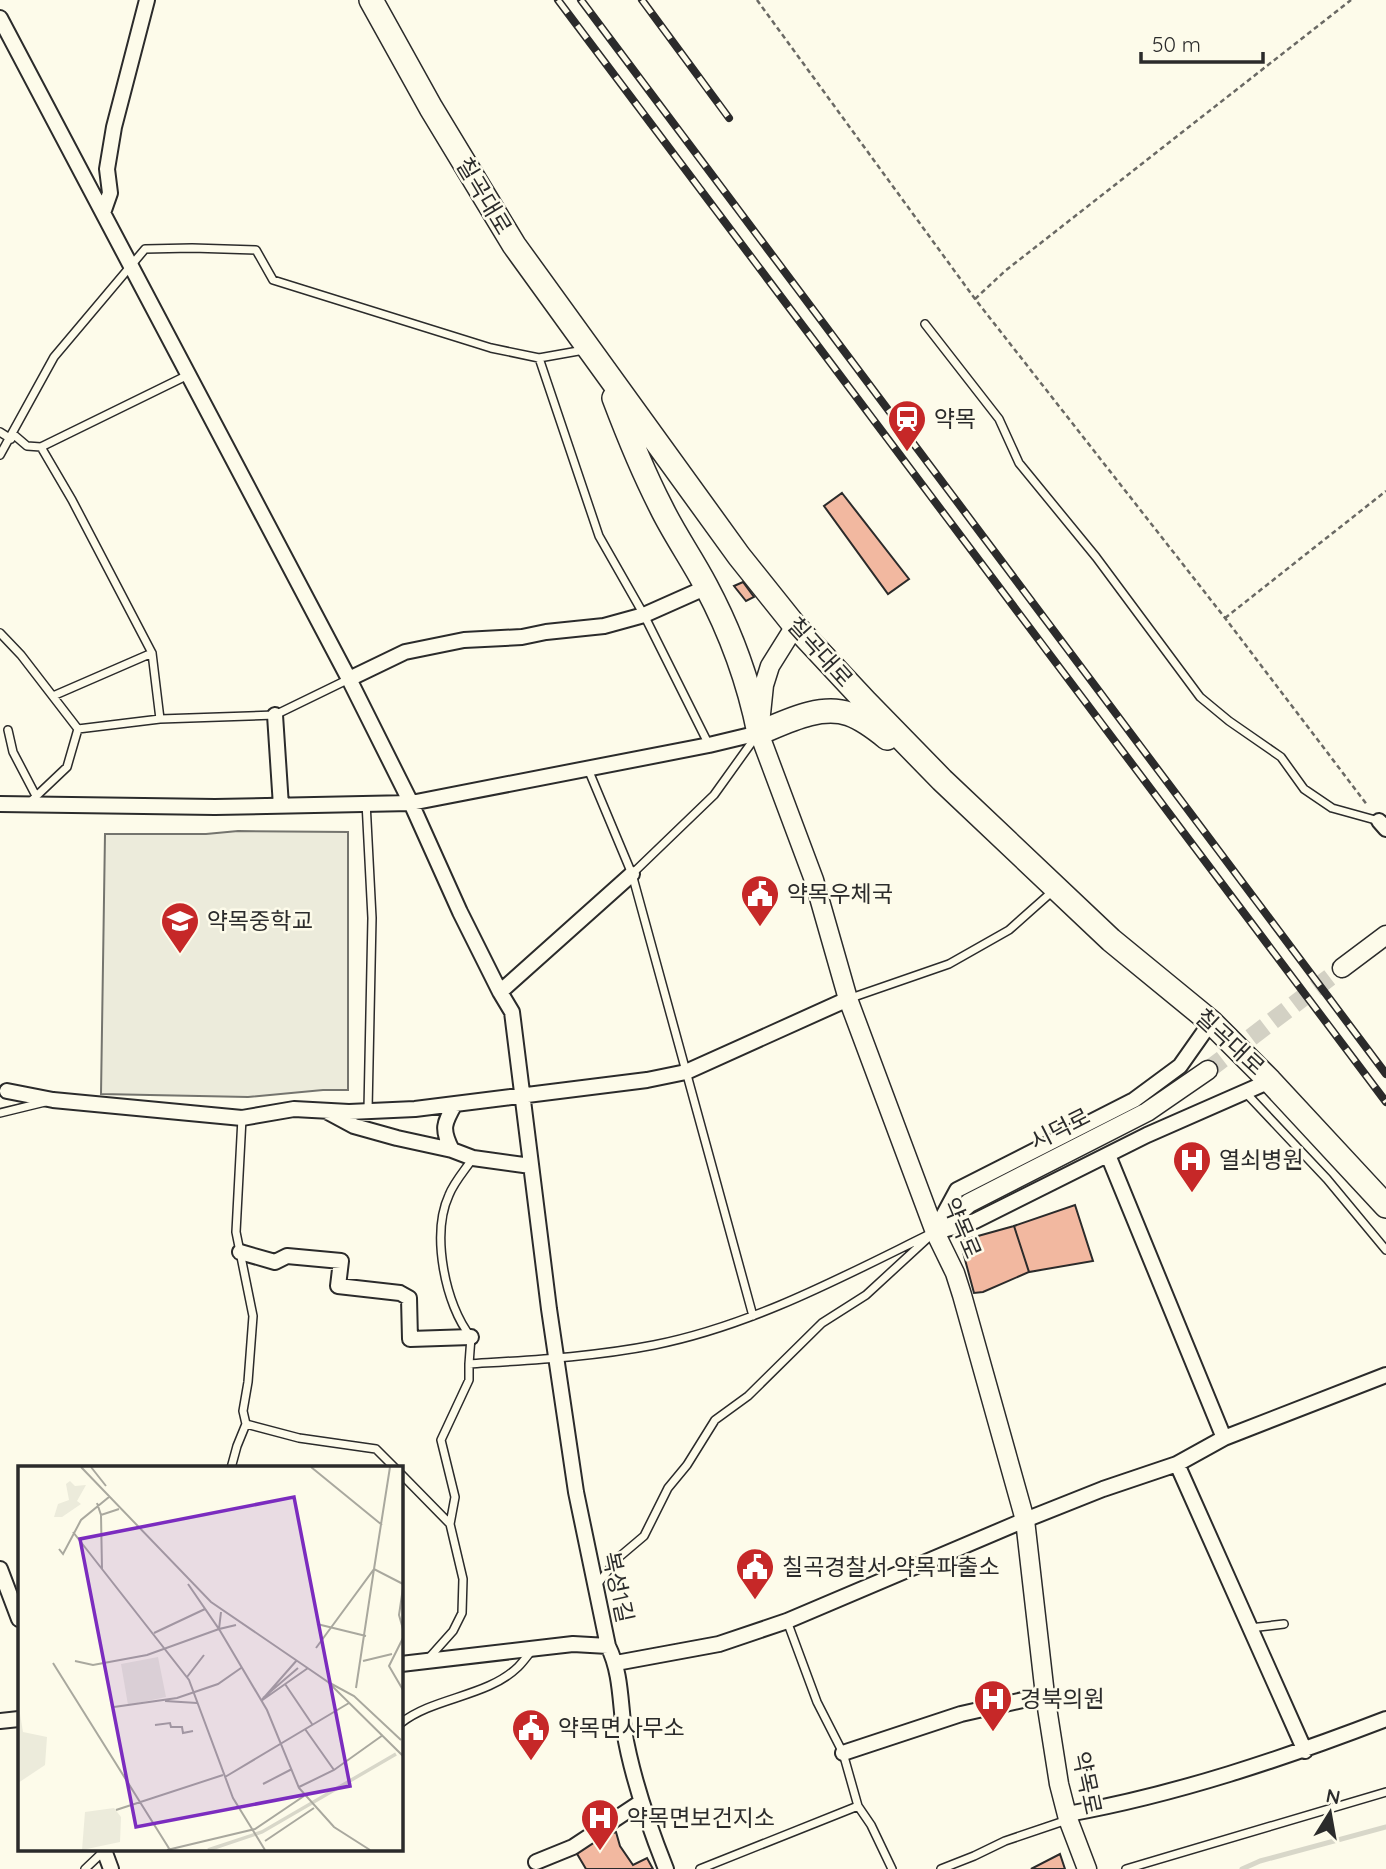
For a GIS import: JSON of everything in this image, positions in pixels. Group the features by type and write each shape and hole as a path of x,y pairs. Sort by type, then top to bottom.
{"main road":[{"name":"칠곡대로","path":"371,0 430,108 514,245 738,556 795,626 942,780 1111,940 1211,1022 1384,1200"},
{"path":"604,372 633,448 661,508 707,587 752,699 759,733 804,715 829,710 850,714 942,780"}],"street":[{"path":"103,213 110,193 107,169 114,127 147,0"},
{"name":"복성1길","path":"0,18 349,679 411,803 452,896 512,1012 549,1309 576,1492 608,1646 616,1663 625,1731 641,1802 666,1869"},
{"path":"349,679 405,652 464,640 522,637 604,626 644,615 707,587"},
{"name":"약목로","path":"795,626 770,666 764,685 759,733 814,880 848,999 935,1232 955,1273 962,1295 1025,1520 1045,1695 1059,1784 1087,1869"},
{"path":"275,715 281,806"},
{"path":"0,804 32,800 155,807 411,803 759,733"},
{"path":"500,992 632,874"},
{"path":"1342,968 1386,935"},
{"path":"7,1091 53,1100 242,1118 294,1109 349,1112 415,1109 647,1080 686,1072 848,999"},
{"path":"935,1232 957,1190 1134,1100 1180,1066 1211,1022"},
{"name":"시덕로","path":"935,1232 969,1203 1147,1112 1208,1070"},
{"path":"935,1232 975,1221 1108,1155 1270,1081"},
{"path":"452,1150 445,1136 445,1121 456,1104"},
{"path":"323,1110 354,1126 452,1150 473,1158 531,1166"},
{"path":"1108,1155 1224,1438"},
{"path":"240,1252 275,1262 287,1256 341,1261 338,1286 400,1293 409,1298 410,1339 471,1337"},
{"path":"616,1663 719,1644 787,1621 1025,1520 1103,1489 1177,1464 1224,1438 1386,1375"},
{"path":"1177,1464 1304,1751"},
{"path":"0,1569 18,1616"},
{"path":"402,1664 572,1644 608,1646"},
{"path":"844,1753 961,1714 1045,1695"},
{"path":"0,1721 18,1719"},
{"path":"1068,1816 1195,1785 1304,1751 1386,1719"},
{"path":"536,1862 573,1847 641,1802"},
{"path":"106,1852 111,1869"}],"lane":[{"path":"0,455 54,357 145,250 256,250 274,280 491,348 539,358 588,350"},
{"path":"925,324 999,419 1020,463 1096,557 1200,697 1281,757 1304,789 1332,808 1383,825"},
{"path":"539,358 599,537 644,615 709,745"},
{"path":"0,432 27,446 41,447 188,375"},
{"path":"41,447 72,500 152,653 160,719"},
{"path":"0,633 21,655 79,729"},
{"path":"53,696 152,653"},
{"path":"79,729 160,719 275,715 349,679"},
{"path":"8,730 13,752 32,800 67,767 79,729"},
{"path":"632,874 714,795 759,733"},
{"path":"587,768 632,874 753,1316"},
{"path":"366,802 372,919 368,1110"},
{"path":"848,999 949,964 1009,930 1056,888"},
{"path":"1245,1092 1327,1179 1386,1250"},
{"path":"0,1113 53,1100"},
{"path":"232,1466 246,1424 243,1412 253,1316 236,1233 242,1118"},
{"path":"428,1659 453,1632 462,1613 463,1579 450,1524 455,1497 441,1440 469,1380 471,1337 460,1325 450,1297 445,1279 441,1236 448,1196 473,1158"},
{"path":"469,1364 558,1358 655,1345 783,1306 935,1232"},
{"path":"595,1588 618,1558 644,1536 668,1488 687,1465 715,1420 748,1396 822,1323 866,1295 935,1232"},
{"path":"246,1424 299,1438 376,1449 393,1466"},
{"path":"402,1475 450,1524"},
{"path":"787,1621 817,1702 844,1753 858,1806 872,1825 892,1869"},
{"path":"1250,1629 1284,1625"},
{"path":"402,1722 437,1704 499,1680 518,1668 533,1648"},
{"path":"1126,1869 1386,1792"},
{"path":"701,1869 858,1806"},
{"path":"941,1869 1068,1816"},
{"path":"85,1869 103,1852"}],"path":[{"path":"757,0 975,299 1383,825"},
{"path":"975,299 1005,271 1351,0"},
{"path":"1225,618 1386,491"}],"shaded area":[{"name":"약목중학교","path":"238,831 348,832 348,1090 248,1097 101,1094 105,834 206,834"}],"building":[{"path":"842,493 909,579 888,594 824,506"},
{"path":"743,582 754,597 746,601 734,586"},
{"path":"1075,1205 1093,1261 1029,1272 1014,1226"},
{"path":"1014,1226 1029,1272 983,1292 974,1293 960,1241"},
{"name":"약목면보건지소","path":"616,1832 620,1846 633,1865 647,1858 653,1869 586,1869 573,1847"},
{"path":"1060,1854 1065,1869 1031,1869"}],"waterway":[{"path":"1242,1869 1260,1861 1386,1827"}],"tunnel":[{"path":"1208,1070 1342,968"}],"railway":[{"path":"558,0 1386,1102"},
{"path":"581,0 1386,1074"},
{"path":"642,0 729,118"}],"place":[{"name":"약목","path":"907,453"},
{"name":"약목우체국","path":"760,928"},
{"name":"약목중학교","path":"180,955"},
{"name":"열쇠병원","path":"1192,1194"},
{"name":"칠곡경찰서 약목파출소","path":"755,1601"},
{"name":"경북의원","path":"993,1733"},
{"name":"약목면사무소","path":"531,1762"},
{"name":"약목면보건지소","path":"600,1852"}]}
